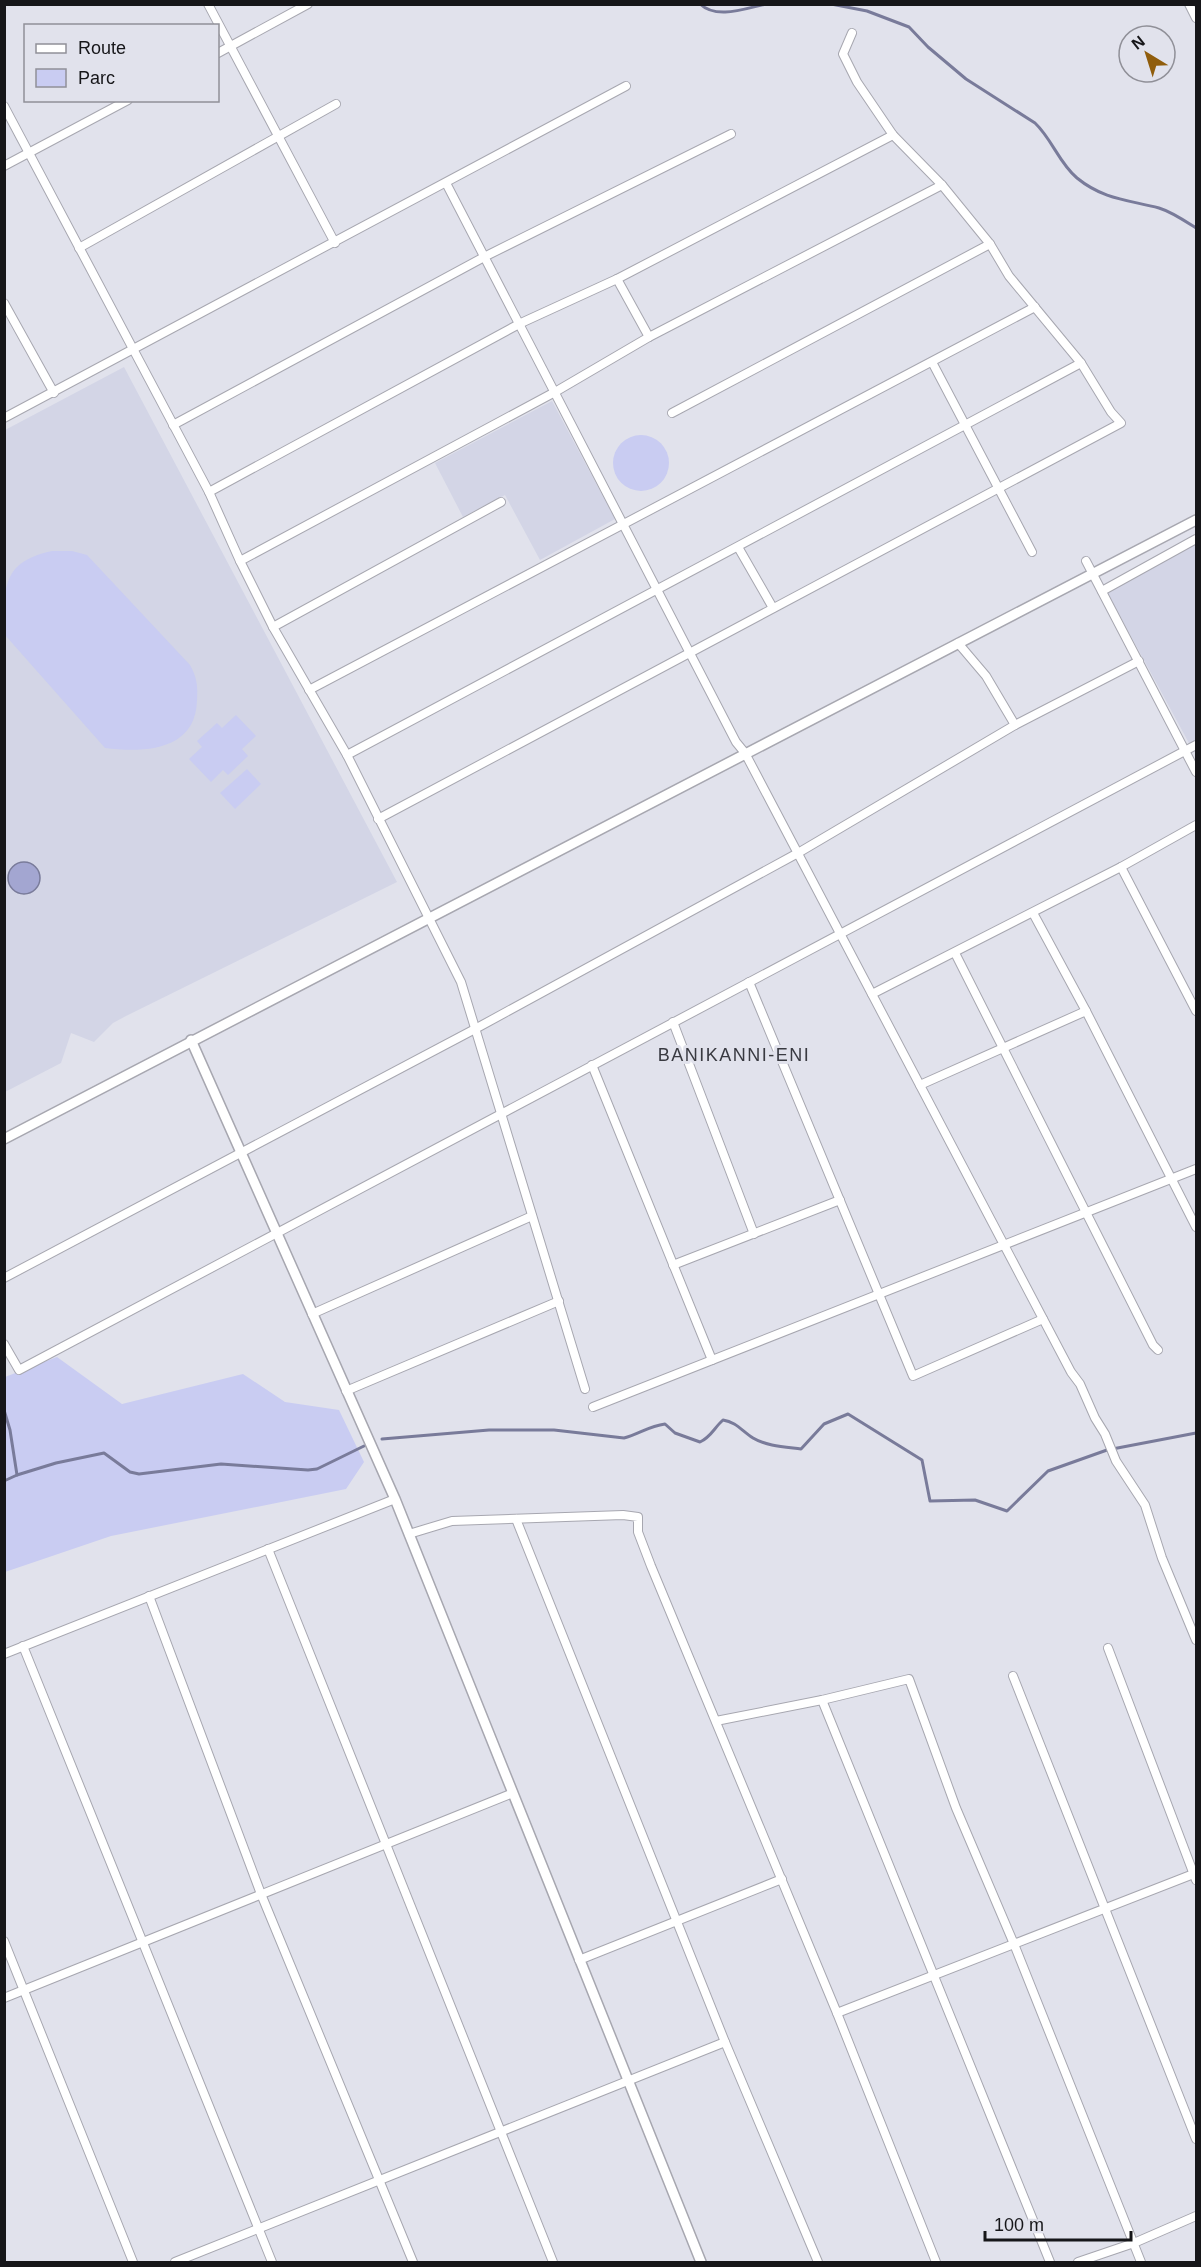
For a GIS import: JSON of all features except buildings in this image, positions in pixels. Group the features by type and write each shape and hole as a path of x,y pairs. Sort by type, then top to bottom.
{"street":[{"path":"208,4 218,24"},
{"path":"219,52 308,4"},
{"path":"1189,4 1197,18"},
{"path":"219,25 335,243"},
{"path":"378,819 1121,423 1081,363 1009,276 990,244 942,185 893,135 857,82 843,54 852,33"},
{"path":"4,418 134,351 626,87"},
{"path":"4,166 124,102"},
{"path":"79,248 336,104"},
{"path":"4,106 209,492 273,627 347,755 461,982 585,1389"},
{"path":"173,424 486,256 731,134"},
{"path":"209,492 521,323 617,279 893,135"},
{"path":"446,183 521,323 736,742 745,753 1071,1372 1080,1384 1095,1418 1108,1439 1116,1461 1145,1505 1162,1558 1197,1640"},
{"path":"240,561 555,392 649,337 942,185"},
{"path":"672,413 990,244"},
{"path":"617,279 649,337"},
{"path":"4,303 54,393"},
{"path":"309,690 1035,308"},
{"path":"932,362 1032,552"},
{"path":"347,755 1081,363"},
{"path":"273,627 501,502"},
{"path":"4,1138 1197,520"},
{"path":"1102,591 1197,539"},
{"path":"738,547 773,608"},
{"path":"1086,561 1197,771"},
{"path":"958,643 986,676 1015,725"},
{"path":"4,1278 475,1029 798,853 1015,725 1139,661"},
{"path":"4,1344 19,1370 1197,745"},
{"path":"872,994 1033,913 1197,825"},
{"path":"1121,867 1197,1011"},
{"path":"1033,913 1197,1227"},
{"path":"955,953 1153,1345 1158,1350"},
{"path":"749,982 913,1376 1043,1319"},
{"path":"920,1085 1086,1011"},
{"path":"673,1022 754,1234"},
{"path":"191,1040 395,1499 700,2262"},
{"path":"592,1065 712,1360"},
{"path":"593,1407 1197,1169"},
{"path":"674,1265 840,1200"},
{"path":"312,1314 532,1216"},
{"path":"346,1390 559,1301"},
{"path":"4,1654 395,1499"},
{"path":"409,1534 452,1521 623,1515 638,1517 638,1532 644,1549 837,2013 936,2262"},
{"path":"516,1518 725,2042 818,2262"},
{"path":"268,1549 553,2262"},
{"path":"149,1596 261,1894 413,2262"},
{"path":"23,1646 272,2262"},
{"path":"837,2013 1196,1876 1108,1648"},
{"path":"1014,1676 1197,2139"},
{"path":"716,1721 822,1700 909,1679 956,1808 1014,1944 1141,2262"},
{"path":"822,1700 1050,2262"},
{"path":"4,1998 513,1793"},
{"path":"579,1960 782,1879"},
{"path":"4,1941 133,2262"},
{"path":"175,2262 725,2042"},
{"path":"1078,2262 1134,2243 1197,2216"}],"shaded area":[{"path":"124,367 397,882 126,1016 113,1023 94,1042 71,1033 61,1063 5,1092 5,430"},
{"path":"552,401 615,519 540,560 505,495 463,517 435,463"},
{"path":"1196,543 1196,742 1190,745 1107,592"},
{"path":"24,862 35,867 40,878 35,889 24,894 13,889 8,878 13,867"}],"green space":[{"path":"641,435 652,437 661,443 667,452 669,463 667,474 661,483 652,489 641,491 630,489 621,483 615,474 613,463 615,452 621,443 630,437"},
{"path":"52,551 72,551 87,555 190,665 197,686 197,700 194,717 188,730 178,739 165,745 136,750 105,748 5,635 6,592 14,571 23,562"},
{"path":"236,715 256,736 242,749 248,756 228,775 223,770 211,782 189,759 202,747 197,741 217,723 222,728"},
{"path":"247,769 261,784 235,809 220,793"},
{"path":"57,1357 122,1404 243,1374 285,1402 339,1410 364,1462 346,1489 111,1536 5,1572 5,1377"}],"waterway":[{"path":"700,4 707,9 723,12 766,4"},
{"path":"831,4 867,11 909,27 928,47 966,79 1035,123 1077,178 1097,191 1159,208 1196,228"},
{"path":"4,1410 10,1430 17,1475"},
{"path":"382,1439 489,1430 554,1430 624,1438 665,1424 675,1433 700,1442 710,1435 723,1420 764,1443 801,1449 824,1424 848,1414 922,1460 930,1501 975,1500 1007,1511 1048,1471 1107,1450 1196,1433"},
{"path":"4,1481 56,1463 104,1453 130,1472 139,1474 221,1464 308,1470 317,1469 364,1446"}],"district":[{"name":"BANIKANNI-ENI","path":"734,1055"}]}
